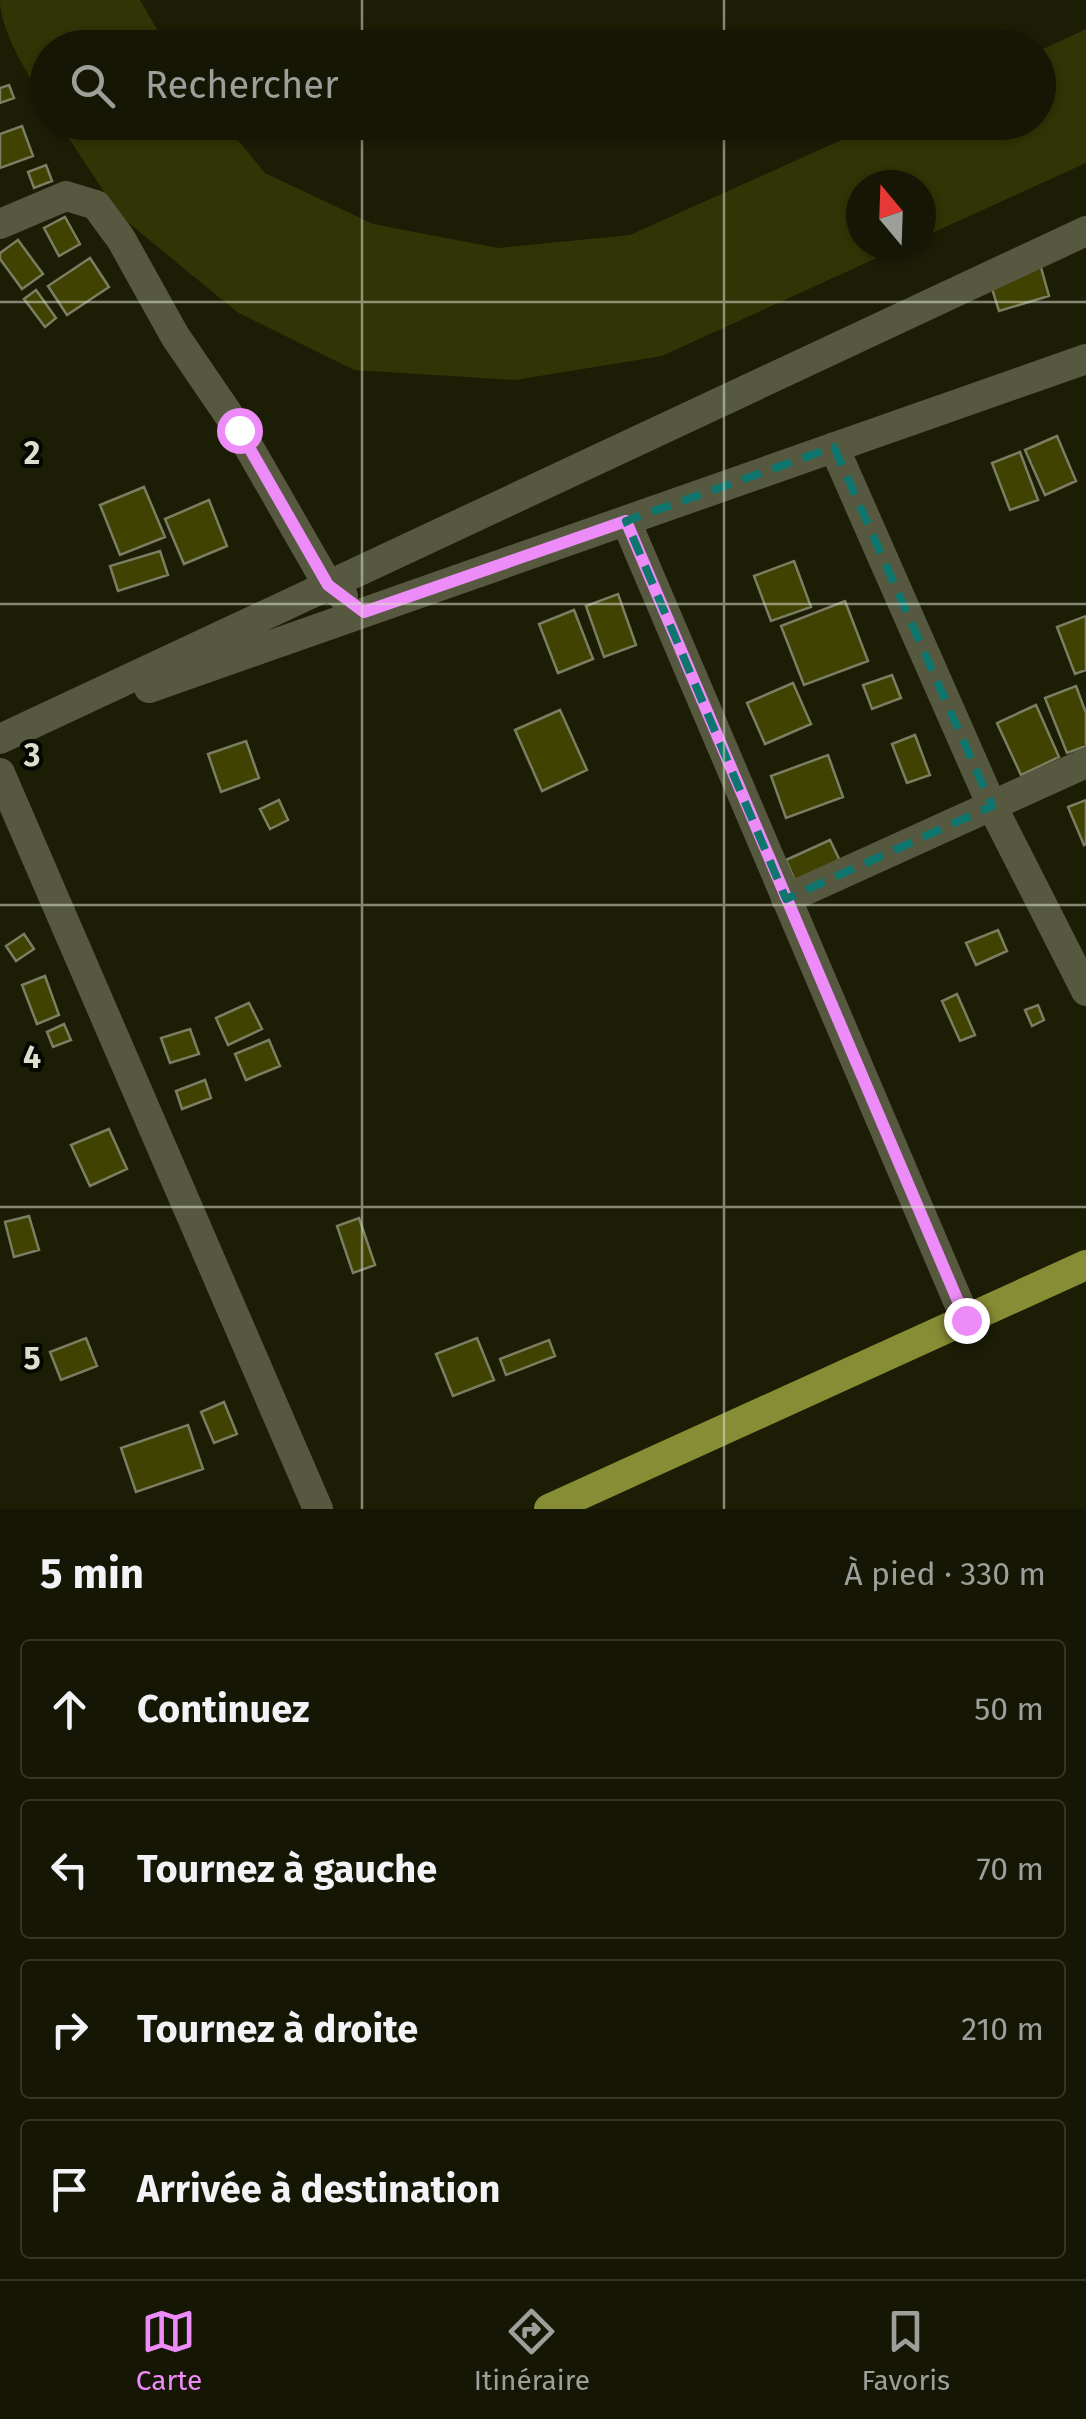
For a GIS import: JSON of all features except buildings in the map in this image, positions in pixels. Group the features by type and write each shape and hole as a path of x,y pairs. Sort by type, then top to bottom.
{"highway":[{"path":"549,1509 1086,1266"}],"street":[{"path":"0,224 66,196 96,205 175,336 239,430 328,585 364,612"},
{"path":"0,739 1086,230"},
{"path":"0,739 1086,359"},
{"path":"834,448 992,806 1086,991"},
{"path":"626,521 966,1320"},
{"path":"786,899 1086,764"},
{"path":"0,774 314,1508"}],"highlighted area":[{"path":"834,447 992,806 786,899 626,521"}],"green space":[{"path":"0,0 140,0 157,30 30,30 30,76 10,40"},
{"path":"1086,29 1086,163 936,231 936,170 846,170 846,260 872,260 662,356 515,380 354,370 237,312 119,215 70,140 238,140 265,173 373,224 498,248 630,235 841,140 1056,140 1056,43"}],"route":[{"path":"239,430 328,585 364,612 626,521 966,1320"}]}
